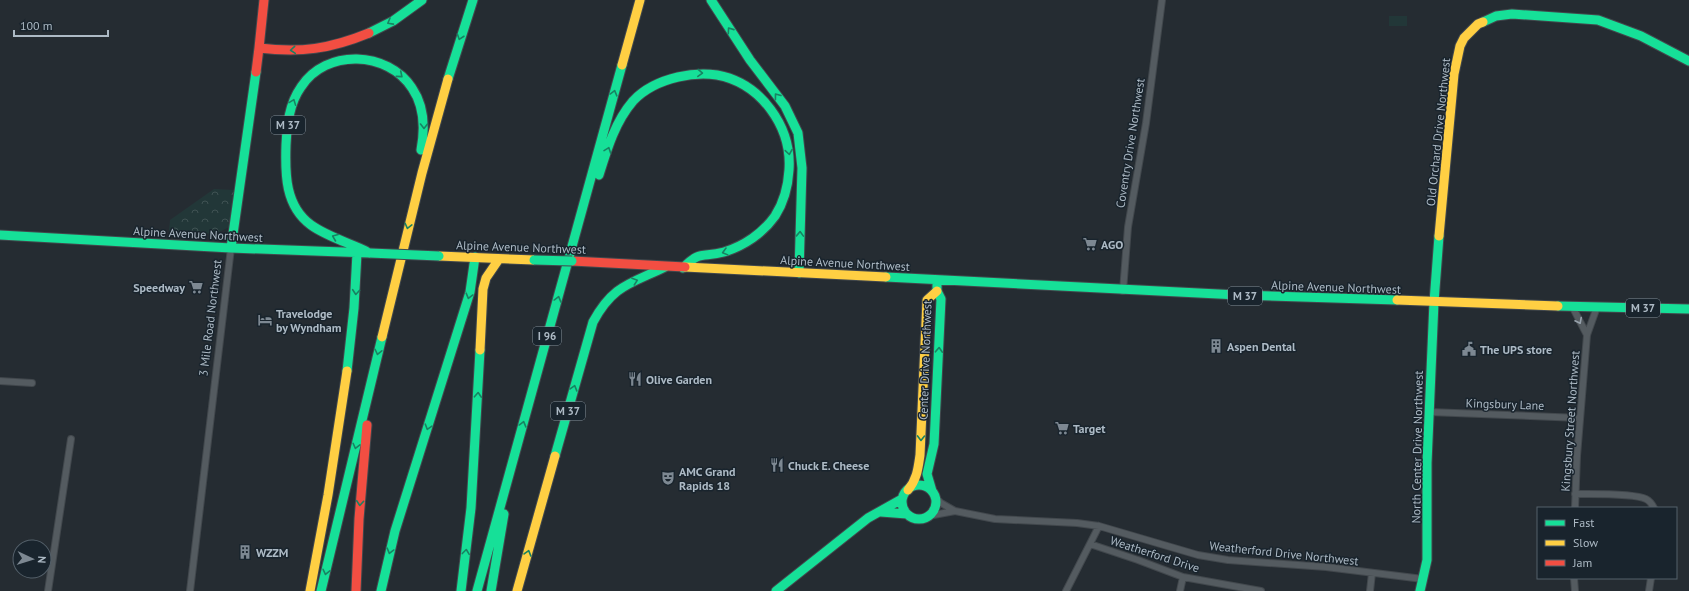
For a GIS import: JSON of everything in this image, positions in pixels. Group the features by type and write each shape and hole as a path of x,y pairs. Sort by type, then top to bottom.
{"main road":[{"name":"3 Mile Road Northwest","path":"231,248 259,48 264,0"},
{"path":"259,48 288,51 326,46 343,42 378,29 402,16 422,0"},
{"path":"321,591 418,188 445,87 473,0"},
{"name":"I 96","path":"491,591 503,518 511,484 513,462 640,0"},
{"path":"711,0 734,36 785,106 798,133 801,148 802,168 799,273"},
{"name":"Old Orchard Drive Northwest","path":"1434,302 1454,74 1460,46 1478,24 1502,14 1598,20 1640,36 1689,61"},
{"name":"M 37","path":"370,253 323,232 310,224 299,212 290,197 286,184 285,167 290,110 298,91 309,77 323,67 338,60 350,58 364,58 378,62 403,77 413,89 419,101 424,118 424,137 420,159 418,188"},
{"path":"582,211 593,192 618,124 634,100 660,82 679,75 696,73 726,77 743,84 755,92 769,105 780,120 786,135 790,156 790,173 787,191 781,205 772,219 753,239 729,251 697,256 683,268"},
{"name":"Alpine Avenue Northwest","path":"0,235 231,248 605,263 1123,290 1434,302 1689,309"},
{"path":"310,591 332,474 352,336 357,284 357,253"},
{"path":"381,591 395,531 461,322 473,275 475,257"},
{"path":"473,275 481,265 499,259"},
{"path":"461,591 467,550 472,493 483,289 486,278 499,259"},
{"name":"M 37","path":"517,591 593,322 599,309 616,290 666,267"},
{"path":"937,280 937,291"},
{"name":"Center Drive Northwest","path":"908,490 915,481 918,472 921,445 928,300 937,291 941,299 934,444 927,474 933,494"},
{"name":"North Center Drive Northwest","path":"1420,591 1427,560 1427,464 1434,302"},
{"path":"356,591 359,519 371,381"},
{"path":"477,591 506,480 513,462"},
{"path":"776,591 868,518 902,499 908,490 917,485 922,486 933,494 935,507 928,516 917,519 907,514 886,511 880,512"},
{"path":"902,499 904,510 907,514"}],"street":[{"name":"Coventry Drive Northwest","path":"1123,290 1128,227 1146,123 1162,0"},
{"name":"3 Mile Road Northwest","path":"190,591 231,248"},
{"name":"Kingsbury Street Northwest","path":"1572,306 1587,335"},
{"name":"Kingsbury Street Northwest","path":"1575,507 1580,418 1587,335 1598,307"},
{"path":"0,381 32,383"},
{"name":"Kingsbury Lane","path":"1429,412 1580,418"},
{"path":"48,591 71,439"},
{"name":"Weatherford Drive Northwest","path":"933,494 941,503 955,512"},
{"path":"1575,494 1606,494 1645,498 1653,507"},
{"name":"Weatherford Drive Northwest","path":"928,516 955,512 995,519 1077,523 1099,526 1198,555 1228,560 1326,567 1423,578"},
{"path":"1066,591 1099,526"},
{"name":"Weatherford Drive","path":"1090,544 1183,577 1261,591"},
{"path":"1370,591 1372,573"},
{"path":"1180,591 1183,577"},
{"path":"1574,579 1575,591"},
{"path":"1649,591 1651,579"}],"green space":[{"path":"1389,16 1407,16 1407,26 1389,26"},
{"path":"214,189 234,190 229,227 215,234 169,231 170,220"}],"traffic: fast":[{"path":"369,33 393,21 422,0"},
{"path":"448,79 473,0"},
{"path":"711,0 750,60 785,106 798,133 802,168 799,273"},
{"path":"1483,22 1496,16 1512,14 1598,20 1641,36 1689,61"},
{"path":"366,251 331,236 311,225 302,217 291,199 288,189 286,145 289,115 297,94 312,74 341,60 357,59 373,61 388,67 401,76 412,88 422,110 423,134 421,150"},
{"path":"477,591 622,65"},
{"path":"256,72 231,248 370,253"},
{"path":"599,175 616,127 627,109 643,92 665,81 697,74 717,75 733,80 747,87 760,97 771,109 779,123 789,154 788,182 781,205 775,216 765,228 739,246 717,254 698,257 689,262 683,268"},
{"path":"0,235 231,248"},
{"path":"1420,591 1427,560 1427,463 1434,302 1439,236"},
{"path":"347,371 354,308 357,253"},
{"path":"370,253 439,256"},
{"path":"381,591 395,531 470,292 475,257"},
{"path":"534,260 572,261"},
{"path":"555,456 593,322 600,310 615,293 632,282 665,267"},
{"path":"886,277 1238,295 1397,300"},
{"path":"932,491 927,474 934,444 941,299 937,291 937,280"},
{"path":"1558,306 1689,309"},
{"path":"321,591 382,337"},
{"path":"461,591 471,508 480,350"},
{"path":"919,485 931,490 936,502 931,514 919,519 907,514 902,502 907,490 919,485"},
{"path":"776,591 868,518 902,499"},
{"path":"881,512 907,514"},
{"path":"491,591 504,514"}],"traffic: slow":[{"path":"622,65 640,0"},
{"path":"1439,236 1454,74 1460,46 1464,38 1478,24 1483,22"},
{"path":"382,337 422,173 448,79"},
{"path":"439,256 534,260"},
{"path":"480,350 483,289 486,278 499,259"},
{"path":"685,267 886,277"},
{"path":"908,490 915,478 920,455 927,300 937,291"},
{"path":"1397,300 1558,306"},
{"path":"310,591 328,495 347,371"},
{"path":"517,591 555,456"}],"traffic: jam":[{"path":"259,48 264,0"},
{"path":"256,72 259,48 302,50 341,43 369,33"},
{"path":"572,261 685,267"},
{"path":"356,591 359,519 367,425"}],"place":[{"name":"AGO","path":"1090,244"},
{"name":"Speedway","path":"196,287"},
{"name":"Travelodge by Wyndham","path":"265,320"},
{"name":"Aspen Dental","path":"1216,346"},
{"name":"The UPS store","path":"1469,349"},
{"name":"Olive Garden","path":"635,379"},
{"name":"Target","path":"1062,428"},
{"name":"Chuck E. Cheese","path":"777,465"},
{"name":"AMC Grand Rapids 18","path":"668,478"},
{"name":"WZZM","path":"245,552"}]}
